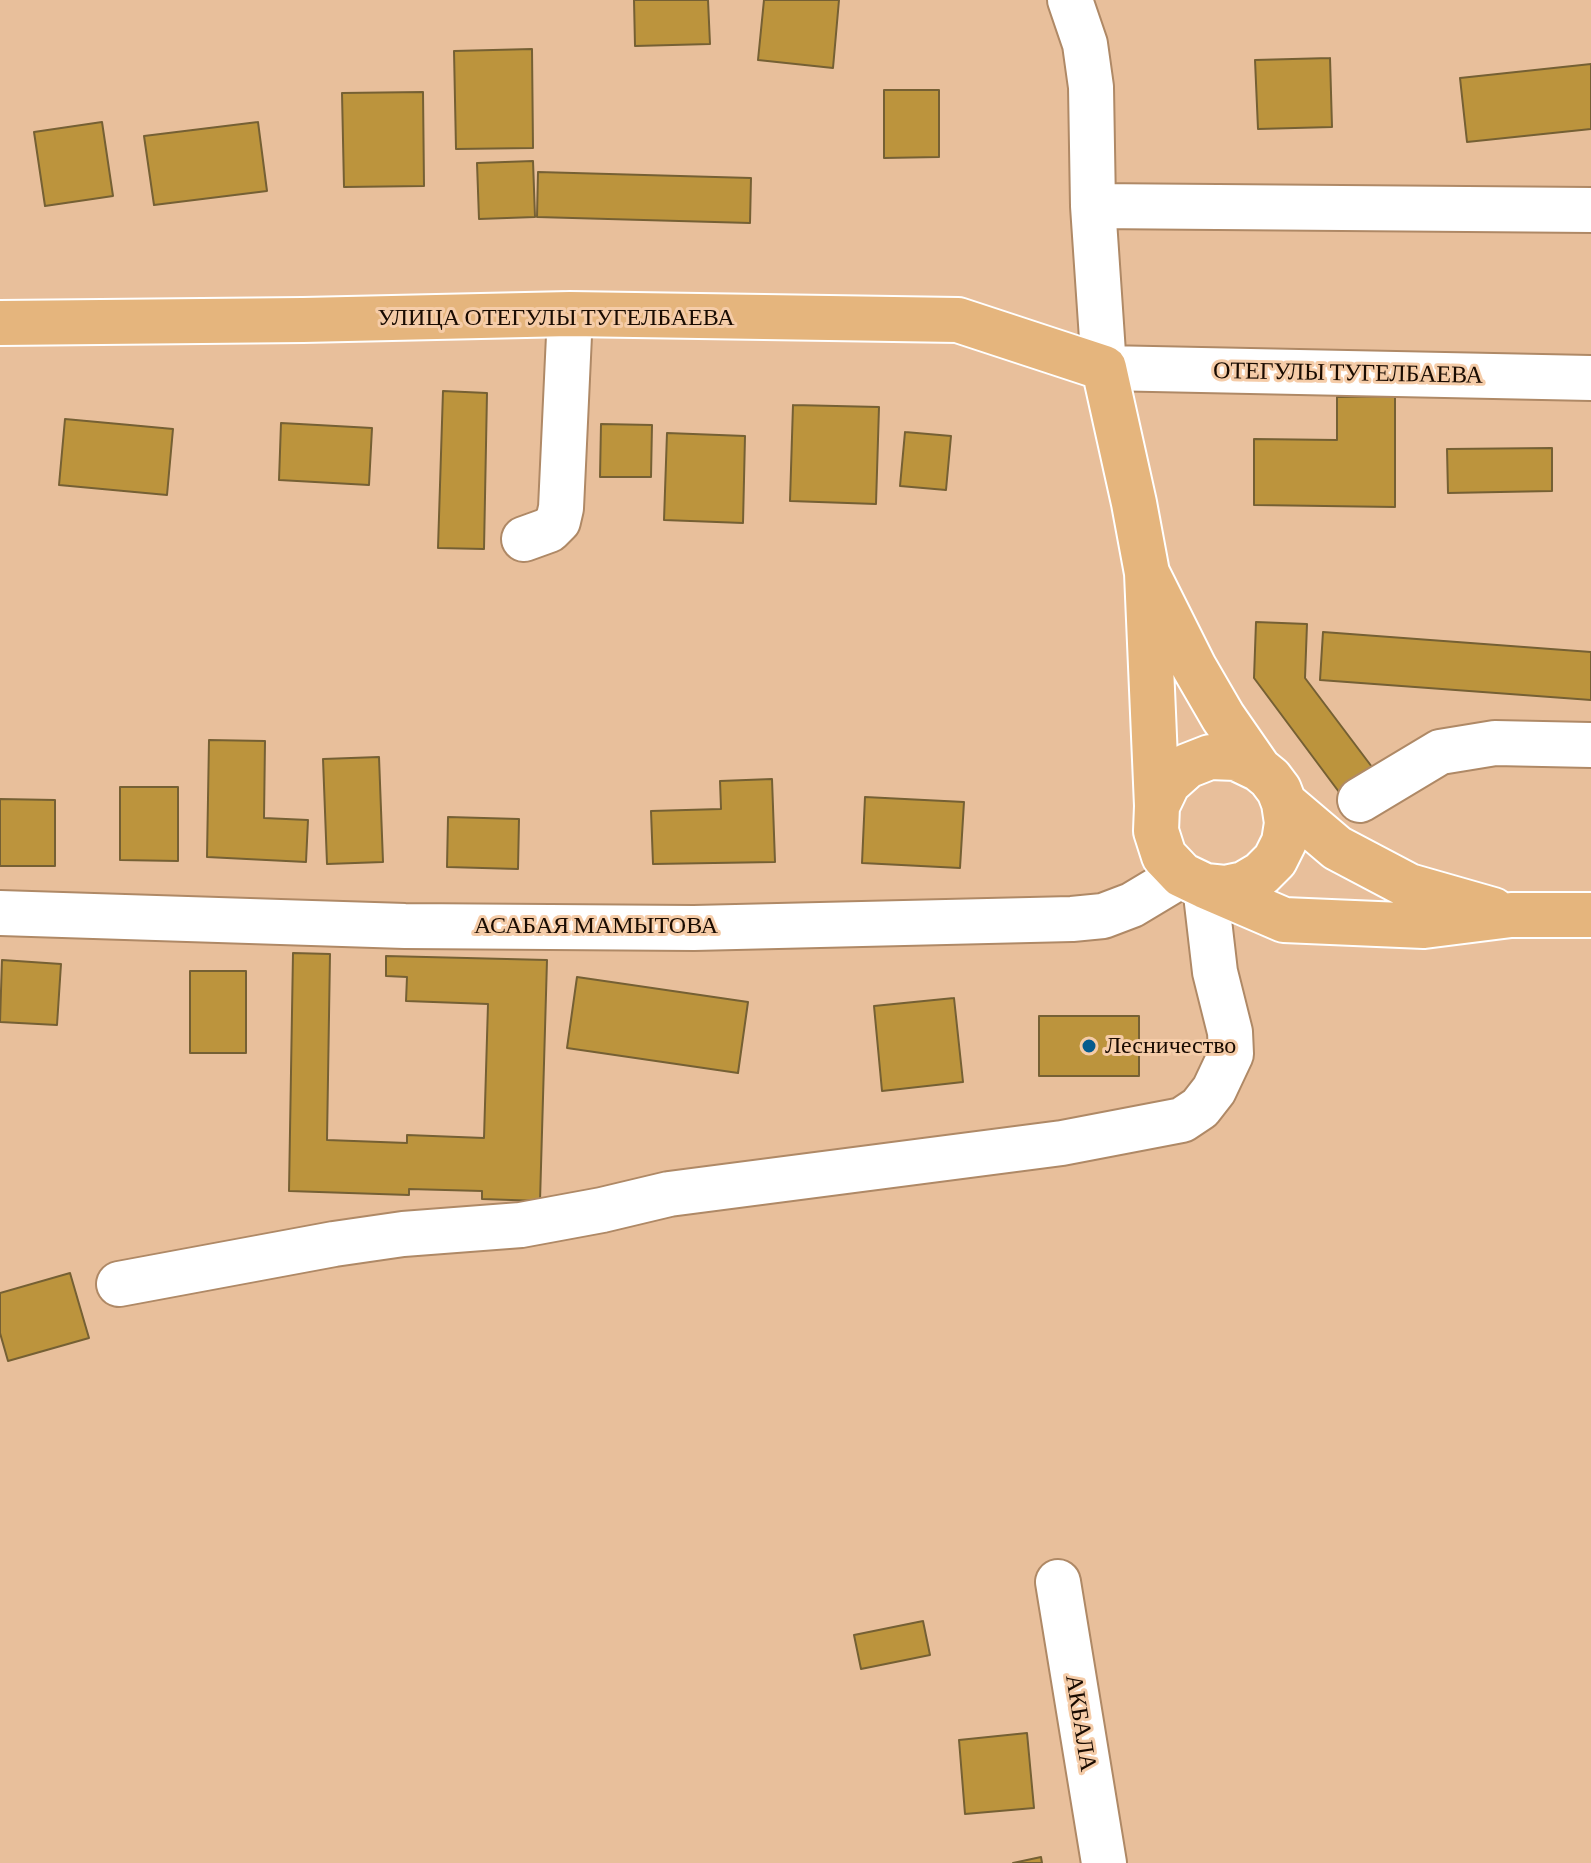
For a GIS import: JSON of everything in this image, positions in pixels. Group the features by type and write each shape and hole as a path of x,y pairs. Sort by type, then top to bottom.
{"main road":[{"name":"УЛИЦА ОТЕГУЛЫ ТУГЕЛБАЕВА","path":"0,323 570,314 958,320 1104,368"},
{"path":"1104,368 1147,573 1156,831 1164,856 1194,881 1284,920 1424,926 1511,915 1591,915"},
{"path":"1147,573 1194,667 1223,717 1259,769"},
{"path":"1157,806 1168,783 1187,766 1210,757 1236,758 1259,769 1279,790 1287,823 1284,842 1275,860 1261,874 1244,884 1225,888 1194,881"},
{"path":"1284,803 1337,848 1409,886 1511,915"}],"street":[{"path":"1072,8 1085,44 1091,87 1093,206 1104,368"},
{"path":"1093,206 1591,210"},
{"path":"524,539 549,530 558,521 561,508 570,314"},
{"name":"ОТЕГУЛЫ ТУГЕЛБАЕВА","path":"1104,368 1591,378"},
{"path":"1360,800 1440,752 1495,743 1591,745"},
{"path":"119,1284 334,1244 418,1233 521,1225 669,1194 1062,1143 1182,1120 1200,1108 1214,1090 1231,1054 1230,1032 1194,881"},
{"name":"АСАБАЯ МАМЫТОВА","path":"0,913 405,926 694,928 1072,919 1103,916 1194,881"},
{"name":"АКБАЛА","path":"1058,1582 1104,1863"}],"building":[{"path":"634,0 708,0 710,44 635,46"},
{"path":"764,0 839,0 833,68 758,60"},
{"path":"532,49 533,148 456,149 454,51"},
{"path":"1330,58 1332,127 1258,129 1255,60"},
{"path":"1591,64 1591,129 1467,142 1460,78"},
{"path":"884,90 939,90 939,157 884,158"},
{"path":"423,92 424,186 344,187 342,93"},
{"path":"102,122 113,196 45,206 34,132"},
{"path":"258,122 267,191 154,205 144,136"},
{"path":"533,161 535,217 479,219 477,163"},
{"path":"538,172 751,178 750,223 537,217"},
{"path":"443,391 487,393 484,549 438,548"},
{"path":"1395,396 1395,507 1254,505 1254,439 1337,440 1337,397"},
{"path":"793,405 879,407 876,504 790,501"},
{"path":"65,419 173,429 167,495 59,485"},
{"path":"281,423 372,428 369,485 279,480"},
{"path":"601,424 652,425 651,477 600,477"},
{"path":"905,432 951,436 946,490 900,486"},
{"path":"667,433 745,436 743,523 664,520"},
{"path":"1552,448 1552,491 1448,493 1447,449"},
{"path":"1256,622 1307,624 1305,678 1372,767 1339,792 1254,678"},
{"path":"1323,632 1591,652 1591,700 1320,680"},
{"path":"209,740 265,741 264,818 308,820 306,862 207,857"},
{"path":"379,757 383,862 327,864 323,759"},
{"path":"772,779 775,862 653,864 651,811 721,809 720,781"},
{"path":"120,787 178,787 178,861 120,860"},
{"path":"865,797 964,802 960,868 862,863"},
{"path":"0,799 55,800 55,866 0,866"},
{"path":"448,817 519,819 518,869 447,867"},
{"path":"293,953 330,954 327,1140 407,1143 407,1135 484,1138 488,1004 406,1001 407,977 386,976 386,956 547,960 540,1201 482,1199 482,1191 409,1189 409,1195 289,1191"},
{"path":"2,960 61,964 57,1025 0,1022"},
{"path":"190,971 246,971 246,1053 190,1053"},
{"path":"577,977 748,1002 738,1073 567,1048"},
{"path":"954,998 963,1082 882,1091 874,1006"},
{"name":"Лесничество","path":"1039,1016 1139,1016 1139,1076 1039,1076"},
{"path":"70,1273 89,1338 8,1361 0,1333 0,1293"},
{"path":"923,1621 930,1655 861,1669 854,1635"},
{"path":"1027,1733 1034,1808 965,1814 959,1740"},
{"path":"1041,1857 1042,1863 1013,1863"}],"place":[{"name":"Лесничество","path":"1089,1046"}]}
